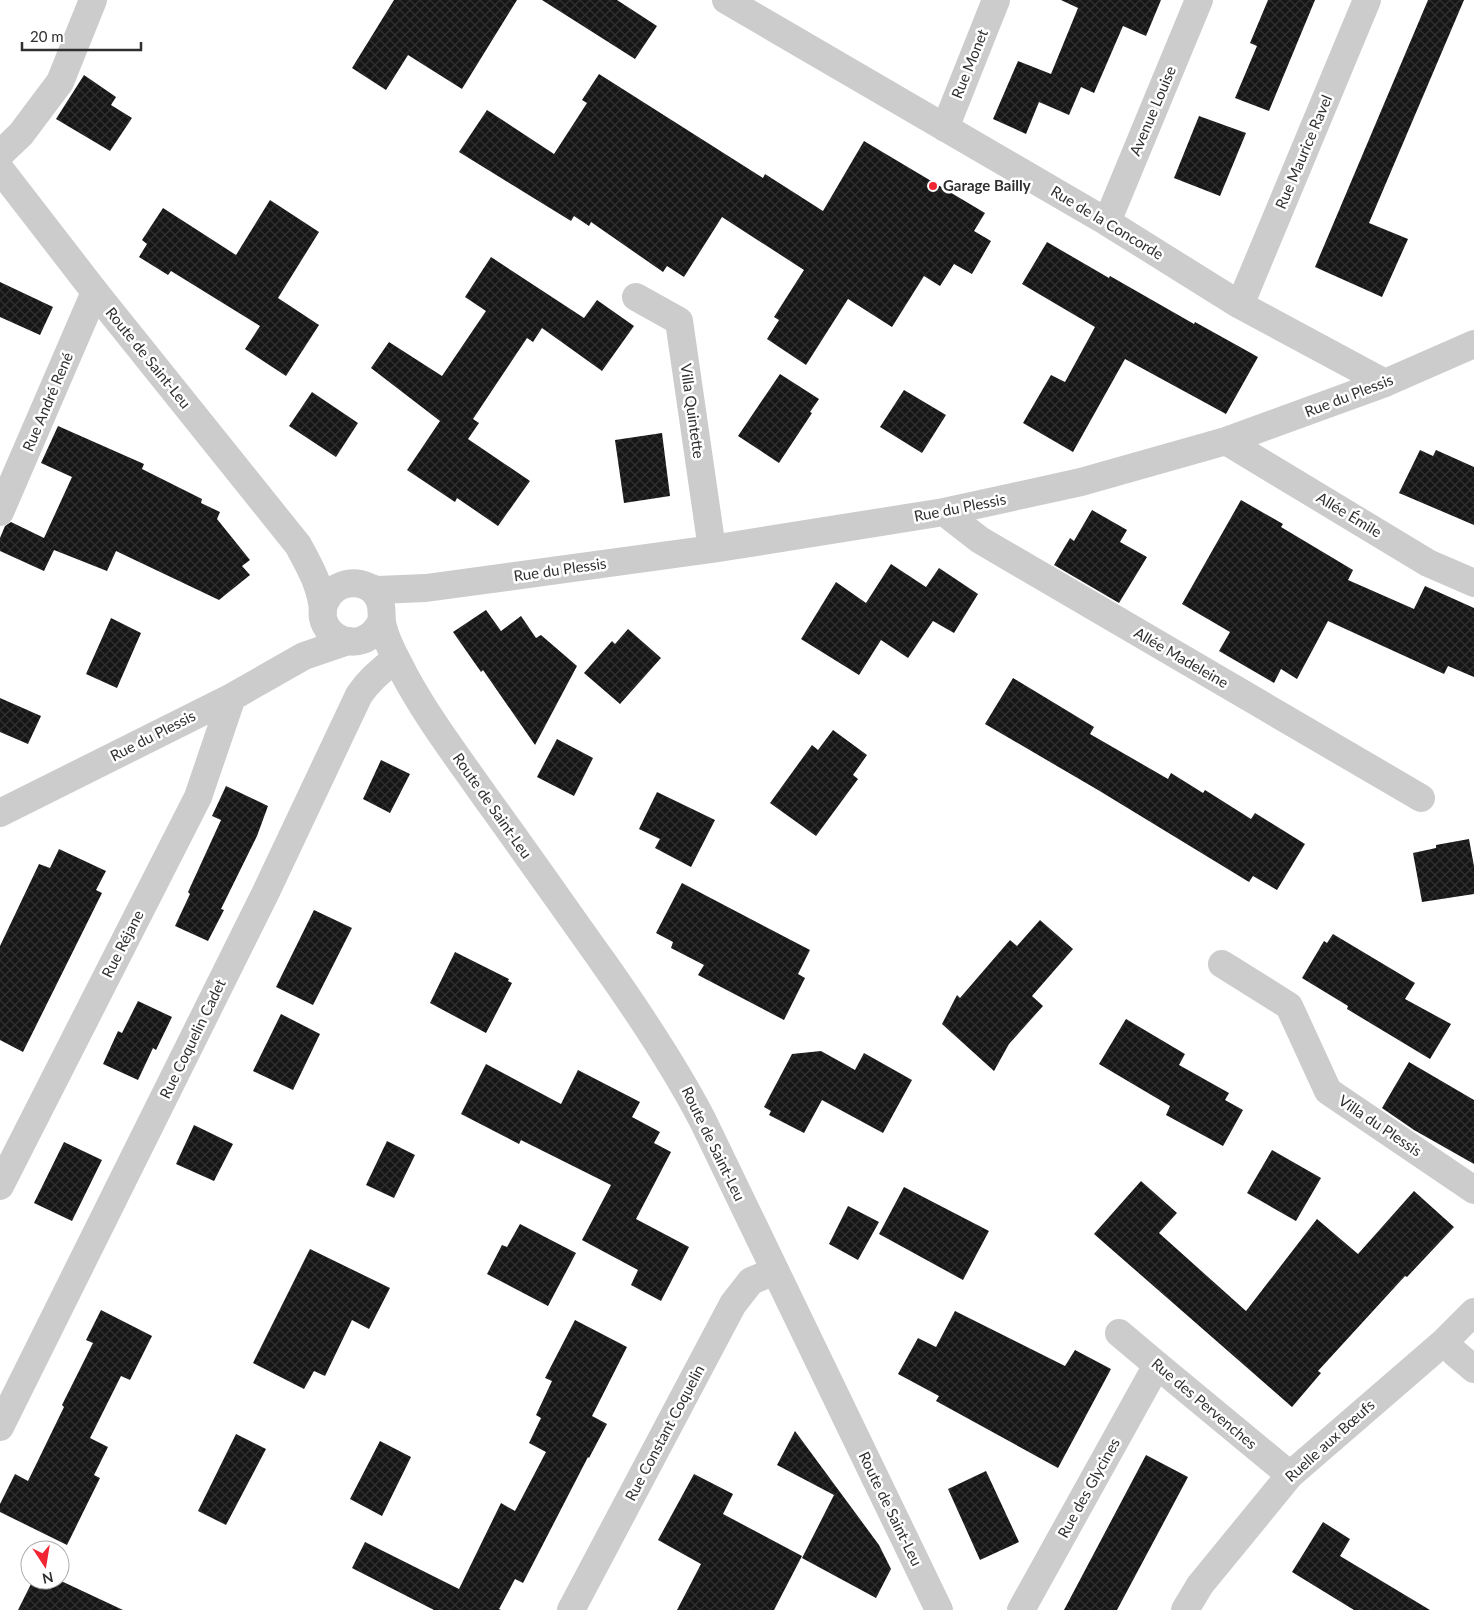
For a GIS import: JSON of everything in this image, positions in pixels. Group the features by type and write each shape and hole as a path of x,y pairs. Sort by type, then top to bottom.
{"street":[{"path":"0,154 21,134 60,82 93,0"},
{"name":"Rue de la Concorde","path":"726,0 1107,222 1240,305 1385,383"},
{"name":"Rue Monet","path":"945,128 996,0"},
{"name":"Avenue Louise","path":"1107,222 1199,0"},
{"name":"Rue Maurice Ravel","path":"1240,305 1367,0"},
{"name":"Route de Saint-Leu","path":"0,169 95,292 298,545 330,571 362,585"},
{"name":"Rue André René","path":"0,512 95,292"},
{"name":"Villa Quintette","path":"636,297 679,321 712,549"},
{"name":"Rue du Plessis","path":"362,585 377,590 426,588 712,549 944,512 1081,482 1226,441 1385,383 1474,344"},
{"name":"Allée Émile","path":"1226,441 1428,563 1474,583"},
{"name":"Allée Madeleine","path":"944,512 980,540 1421,798"},
{"name":"Route de Saint-Leu","path":"298,545 318,586 324,617"},
{"path":"344,584 362,585 377,595 381,603 382,617 377,630 371,636 362,641 350,641 336,636 329,630 324,617 324,603 336,588 344,584"},
{"name":"Rue du Plessis","path":"382,617 393,601 426,588"},
{"name":"Rue du Plessis","path":"304,656 321,634 324,617"},
{"name":"Route de Saint-Leu","path":"382,617 390,663"},
{"name":"Route de Saint-Leu","path":"350,641 390,663 582,932 671,1062 703,1121 939,1610"},
{"name":"Rue du Plessis","path":"0,813 232,696 304,656 350,641"},
{"name":"Rue Coquelin Cadet","path":"0,1428 265,894 359,695 366,685 390,663"},
{"name":"Rue Réjane","path":"0,1186 198,797 232,696"},
{"name":"Villa du Plessis","path":"1222,964 1289,1006 1328,1091 1474,1190"},
{"name":"Rue Constant Coquelin","path":"571,1610 733,1304 751,1281 775,1271"},
{"name":"Ruelle aux Bœufs","path":"1185,1610 1200,1585 1290,1474 1445,1341 1474,1312"},
{"name":"Rue des Pervenches","path":"1119,1332 1156,1365 1290,1474"},
{"path":"1445,1341 1455,1353 1474,1369"},
{"name":"Rue des Glycines","path":"1021,1610 1156,1365"}],"building":[{"path":"394,0 517,0 462,89 408,55 386,90 352,68"},
{"path":"542,0 617,0 657,26 635,59"},
{"path":"1061,0 1161,0 1146,36 1123,26 1094,93 1081,87 1069,115 1039,102 1026,134 993,119 1018,61 1051,74 1078,8"},
{"path":"1268,0 1315,0 1269,111 1235,98 1257,46 1250,43"},
{"path":"1428,0 1464,0 1369,223 1408,239 1382,297 1315,267"},
{"path":"599,74 763,178 765,174 823,211 864,141 985,213 974,231 991,241 972,274 954,264 940,286 924,276 892,327 848,299 806,365 767,339 779,320 774,317 804,270 722,217 684,277 667,266 663,272 591,222 589,226 574,216 571,221 459,152 487,110 554,154 587,103 582,100"},
{"path":"84,75 116,97 111,105 132,118 110,151 56,119"},
{"path":"1199,116 1246,133 1220,196 1174,178"},
{"path":"270,200 319,232 278,298 319,325 286,376 245,349 260,326 171,271 168,275 139,257 147,244 142,240 163,208 236,255"},
{"path":"1047,242 1109,278 1110,276 1194,324 1195,322 1258,357 1226,414 1125,359 1073,452 1023,423 1051,375 1065,382 1095,327 1022,284"},
{"path":"491,257 584,318 597,300 634,326 602,371 542,328 533,342 527,338 473,419 479,423 468,439 530,481 498,526 457,498 455,502 407,470 440,421 371,368 389,342 442,376 486,311 465,297"},
{"path":"0,282 53,307 40,335 0,317"},
{"path":"780,374 819,399 779,463 738,436"},
{"path":"904,390 946,415 922,453 880,427"},
{"path":"312,392 358,423 336,457 289,426"},
{"path":"58,426 144,464 142,469 202,499 201,503 220,512 217,519 250,560 242,566 250,575 219,600 116,551 107,571 54,550 44,571 0,551 0,538 5,526 11,522 44,538 72,477 41,463"},
{"path":"662,433 670,496 624,503 615,440"},
{"path":"1420,450 1433,456 1436,450 1474,467 1474,525 1399,493"},
{"path":"1241,500 1283,524 1281,527 1353,570 1348,580 1414,609 1425,586 1474,608 1474,677 1448,666 1444,674 1328,621 1297,679 1281,669 1274,683 1219,651 1230,632 1182,604"},
{"path":"1092,510 1127,530 1120,542 1147,557 1119,603 1054,565 1070,538 1074,541"},
{"path":"891,564 926,587 939,568 978,594 954,633 933,621 908,658 881,640 859,675 801,639 836,582 866,603"},
{"path":"486,610 501,631 521,616 536,638 541,635 577,666 535,745 483,670 481,672 453,632"},
{"path":"111,618 141,633 117,688 86,674"},
{"path":"628,629 661,658 620,704 584,673 612,641 615,644"},
{"path":"1013,678 1094,727 1090,734 1168,779 1171,773 1203,793 1205,790 1251,819 1255,813 1305,844 1277,890 1253,876 1249,882 985,724"},
{"path":"0,698 41,716 28,744 0,732"},
{"path":"833,730 867,755 853,775 858,779 816,836 770,803 812,745 818,750"},
{"path":"557,739 593,758 574,796 537,777"},
{"path":"381,760 410,774 390,813 363,799"},
{"path":"226,786 268,806 257,836 221,909 224,910 208,941 175,926 190,894 188,892 221,820 212,816"},
{"path":"657,792 715,820 691,867 655,848 660,839 639,829"},
{"path":"1469,839 1474,866 1474,894 1422,902 1413,853 1436,848 1436,845"},
{"path":"59,849 106,871 96,890 102,893 23,1052 0,1040 0,946 39,864 50,868"},
{"path":"682,883 810,950 798,974 805,978 784,1020 698,975 704,965 671,948 673,942 656,933"},
{"path":"314,910 352,928 313,1005 276,987"},
{"path":"1040,920 1073,949 1032,996 1043,1006 1009,1044 994,1071 942,1024 957,995 960,998 1010,940 1017,946"},
{"path":"1333,934 1415,983 1405,999 1451,1024 1430,1059 1347,1009 1348,1006 1302,978 1324,941 1327,943"},
{"path":"455,952 509,979 508,981 512,983 486,1033 430,1003"},
{"path":"138,1001 172,1017 156,1050 153,1048 138,1080 103,1064 118,1031 122,1033"},
{"path":"281,1014 320,1034 293,1090 253,1071"},
{"path":"1126,1019 1185,1054 1179,1065 1229,1093 1225,1100 1243,1110 1223,1146 1166,1115 1170,1106 1099,1064"},
{"path":"821,1051 855,1070 864,1053 912,1080 883,1133 822,1100 804,1133 769,1115 771,1111 764,1107 792,1054"},
{"path":"1409,1062 1474,1100 1474,1164 1414,1130 1382,1108"},
{"path":"486,1064 561,1104 578,1070 640,1102 632,1117 660,1132 654,1143 671,1152 636,1219 689,1247 661,1301 631,1285 638,1270 582,1240 611,1185 521,1140 519,1144 461,1114"},
{"path":"194,1125 233,1144 214,1181 176,1164"},
{"path":"387,1141 415,1155 394,1198 366,1185"},
{"path":"64,1142 102,1160 72,1221 34,1203"},
{"path":"1272,1150 1321,1178 1296,1221 1247,1193"},
{"path":"1141,1181 1177,1213 1159,1233 1246,1311 1317,1219 1358,1254 1414,1191 1454,1227 1407,1277 1405,1276 1318,1371 1321,1373 1292,1407 1094,1234"},
{"path":"904,1187 989,1231 963,1280 879,1234"},
{"path":"848,1206 879,1222 858,1260 829,1244"},
{"path":"520,1224 576,1253 548,1306 487,1274 502,1245 507,1247"},
{"path":"310,1249 390,1288 369,1329 352,1320 325,1376 314,1371 304,1389 253,1363"},
{"path":"101,1310 152,1336 130,1380 121,1376 90,1438 108,1447 94,1475 100,1478 69,1540 57,1540 0,1512 0,1504 15,1474 28,1481 64,1407 62,1405 93,1343 86,1340"},
{"path":"955,1311 1065,1366 1075,1350 1111,1369 1058,1468 936,1401 939,1396 898,1374 918,1338 936,1347"},
{"path":"575,1320 627,1347 592,1416 607,1424 523,1583 515,1579 499,1609 501,1610 434,1610 352,1568 365,1542 459,1589 501,1503 515,1511 546,1452 529,1443 541,1418 536,1415 552,1381 545,1378"},
{"path":"795,1431 879,1545 891,1569 876,1598 802,1558 834,1495 777,1465"},
{"path":"236,1434 266,1449 226,1525 198,1511"},
{"path":"380,1441 411,1457 382,1516 350,1499"},
{"path":"1146,1455 1188,1477 1117,1610 1064,1610"},
{"path":"986,1471 1019,1542 980,1560 948,1489"},
{"path":"694,1474 733,1494 723,1514 802,1556 774,1610 677,1610 701,1564 658,1540"},
{"path":"1323,1522 1350,1539 1340,1556 1430,1610 1354,1610 1292,1572"},
{"path":"70,1585 123,1610 18,1610 28,1590 70,1590"}],"place":[{"name":"Garage Bailly","path":"933,186"}]}
